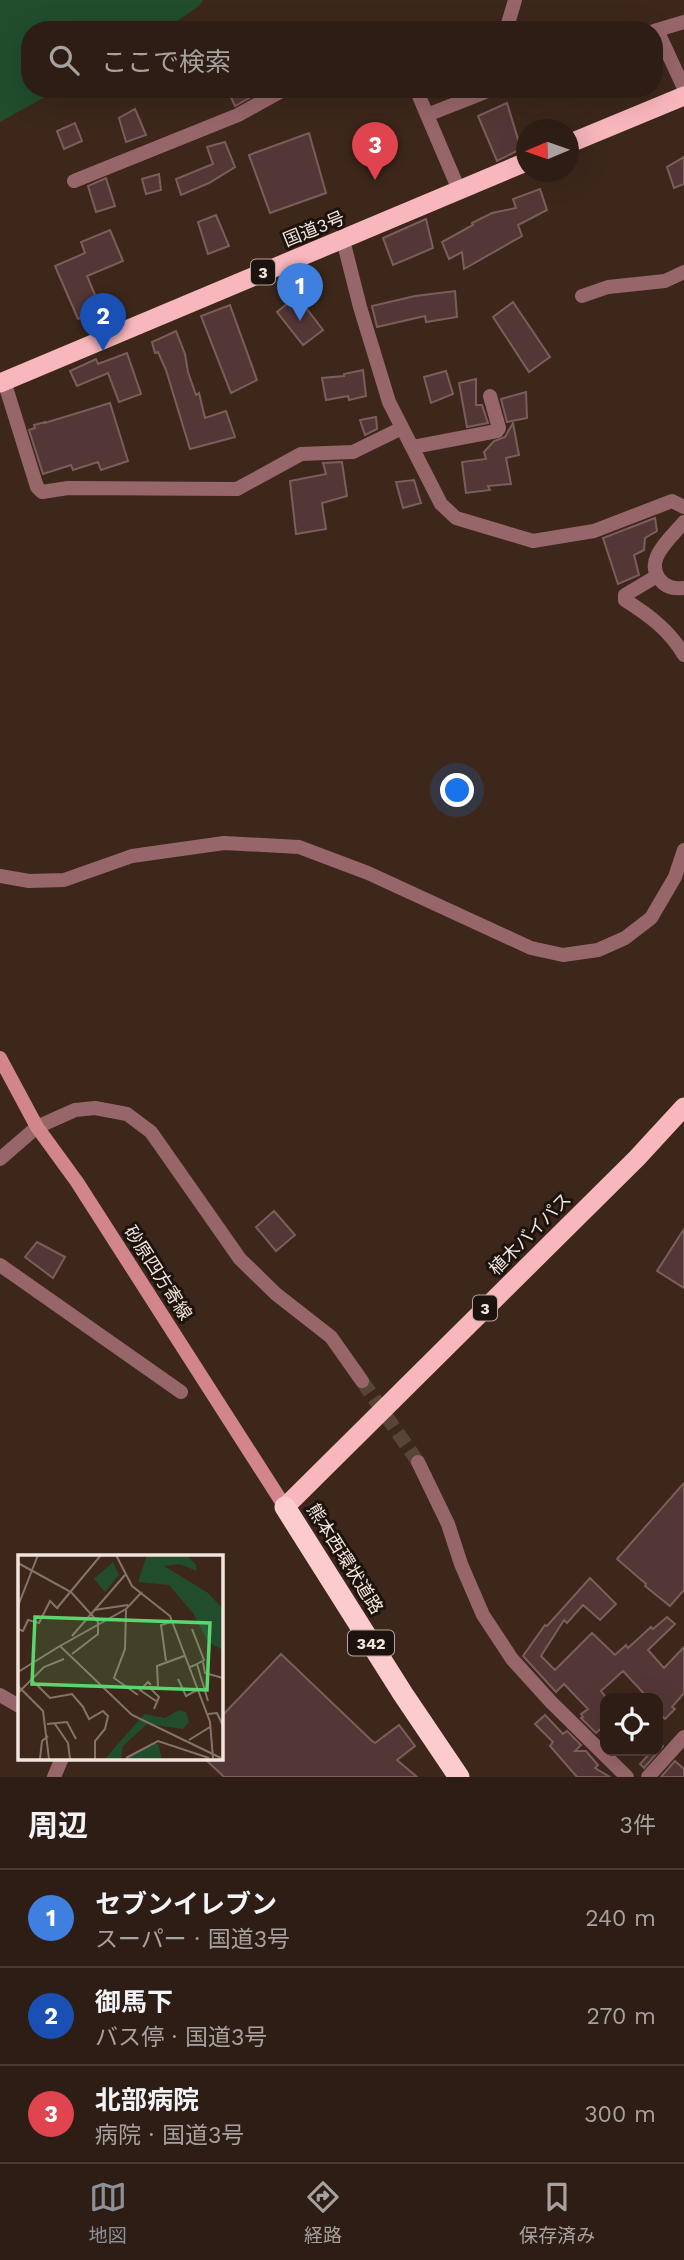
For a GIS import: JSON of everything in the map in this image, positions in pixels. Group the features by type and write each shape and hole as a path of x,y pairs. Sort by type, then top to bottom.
{"highway":[{"path":"579,140 684,96"},
{"name":"国道3号","path":"2,382 516,167"},
{"name":"植木バイパス","path":"285,1507 637,1158 684,1107"},
{"name":"熊本西環状道路","path":"285,1507 403,1694 459,1777"}],"main road":[{"name":"砂原四方寄線","path":"0,1058 37,1127 77,1182 285,1507"}],"street":[{"path":"509,21 515,0"},
{"path":"663,28 684,22"},
{"path":"663,44 684,88"},
{"path":"74,181 238,115 269,98"},
{"path":"420,98 459,190"},
{"path":"427,115 470,98"},
{"path":"343,240 389,402 441,504 456,518 533,541 594,531 672,501 684,507"},
{"path":"582,296 608,287 665,282 684,272"},
{"path":"2,382 37,487 42,492 68,488 237,489 302,454 352,452 402,428"},
{"path":"413,447 497,431 499,428 490,397"},
{"path":"684,522 654,560 657,576 666,586 684,588"},
{"path":"657,576 625,595 625,600 664,628 684,656"},
{"path":"0,876 29,881 64,880 132,856 224,844 299,847 368,873 531,948 563,955 598,950 625,938 651,918 675,877 684,850"},
{"path":"0,1159 37,1127 75,1110 95,1108 127,1114 151,1132 240,1259 276,1293 331,1337 362,1381"},
{"path":"0,1265 181,1392"},
{"path":"418,1462 448,1524 461,1564 483,1615 512,1659 627,1777"},
{"path":"0,1695 18,1705"},
{"path":"648,1777 684,1737"},
{"path":"54,1777 62,1759"}],"green space":[{"path":"0,0 203,0 199,6 177,21 21,21 21,98 43,98 0,122"}],"building":[{"path":"231,98 249,98 235,106"},
{"path":"507,103 516,133 516,152 497,161 478,116"},
{"path":"135,109 146,135 126,142 119,118"},
{"path":"75,123 82,141 64,149 57,131"},
{"path":"309,133 326,193 270,213 249,155"},
{"path":"225,142 235,167 209,183 181,195 176,179 213,164 207,147"},
{"path":"684,157 684,184 674,188 667,167"},
{"path":"159,174 161,190 146,194 142,179"},
{"path":"106,178 115,206 96,212 88,186"},
{"path":"540,189 547,210 518,225 522,236 464,269 462,252 449,259 442,242 492,213 516,208 513,199"},
{"path":"216,215 229,246 208,254 198,222"},
{"path":"426,219 433,248 393,265 383,238"},
{"path":"110,230 123,261 87,276 101,309 78,319 55,266 85,253 81,242"},
{"path":"455,291 457,317 426,322 425,316 377,327 372,306 415,296"},
{"path":"297,296 323,330 303,345 277,312"},
{"path":"513,302 550,357 529,372 493,317"},
{"path":"230,305 257,380 231,393 201,316"},
{"path":"176,331 196,395 199,393 205,418 226,411 235,437 190,449 166,370 158,352 155,353 152,342"},
{"path":"127,353 141,394 119,402 108,373 77,386 70,371 96,359 98,364"},
{"path":"363,370 366,396 349,400 348,396 326,400 322,378 344,376"},
{"path":"446,371 453,394 431,403 424,377"},
{"path":"476,379 476,405 482,405 488,423 467,427 459,383"},
{"path":"526,392 527,418 507,422 501,399"},
{"path":"110,403 128,461 101,470 98,462 73,470 71,465 43,474 29,430 35,428 34,425"},
{"path":"376,417 377,429 365,435 360,420"},
{"path":"513,423 519,455 506,458 511,484 488,486 490,490 466,493 462,462 486,459 484,452 494,441 505,437"},
{"path":"342,462 347,496 322,503 326,529 296,534 290,481 326,474 323,463"},
{"path":"414,480 421,503 403,508 396,482"},
{"path":"655,518 657,531 645,538 644,550 634,555 639,575 618,584 603,538"},
{"path":"274,1211 295,1235 276,1251 256,1227"},
{"path":"684,1229 684,1288 657,1271"},
{"path":"37,1242 65,1257 53,1278 25,1257"},
{"path":"684,1483 684,1590 670,1606 617,1559"},
{"path":"590,1578 616,1604 600,1620 583,1605 567,1623 564,1620 541,1656 555,1670 592,1633 615,1655 667,1617 675,1624 648,1650 664,1668 684,1647 684,1693 672,1707 675,1709 665,1719 663,1693 643,1693 623,1671 600,1693 600,1729 596,1733 581,1718 581,1714 588,1709 564,1684 556,1692 523,1656 545,1625 547,1626"},
{"path":"281,1654 375,1743 399,1725 415,1746 397,1760 417,1777 224,1777 205,1759 222,1759 222,1716"},
{"path":"545,1715 563,1734 567,1731 581,1745 575,1751 586,1751 598,1765 595,1768 610,1777 577,1777 550,1746 553,1742 535,1724"},
{"path":"647,1756 654,1756 644,1768 640,1764"},
{"path":"675,1761 684,1769 684,1777 661,1777"}],"tunnel":[{"path":"362,1381 418,1462"}],"place":[{"name":"北部病院","path":"375,180"},
{"name":"セブンイレブン","path":"300,321"},
{"name":"御馬下","path":"103,351"}]}
